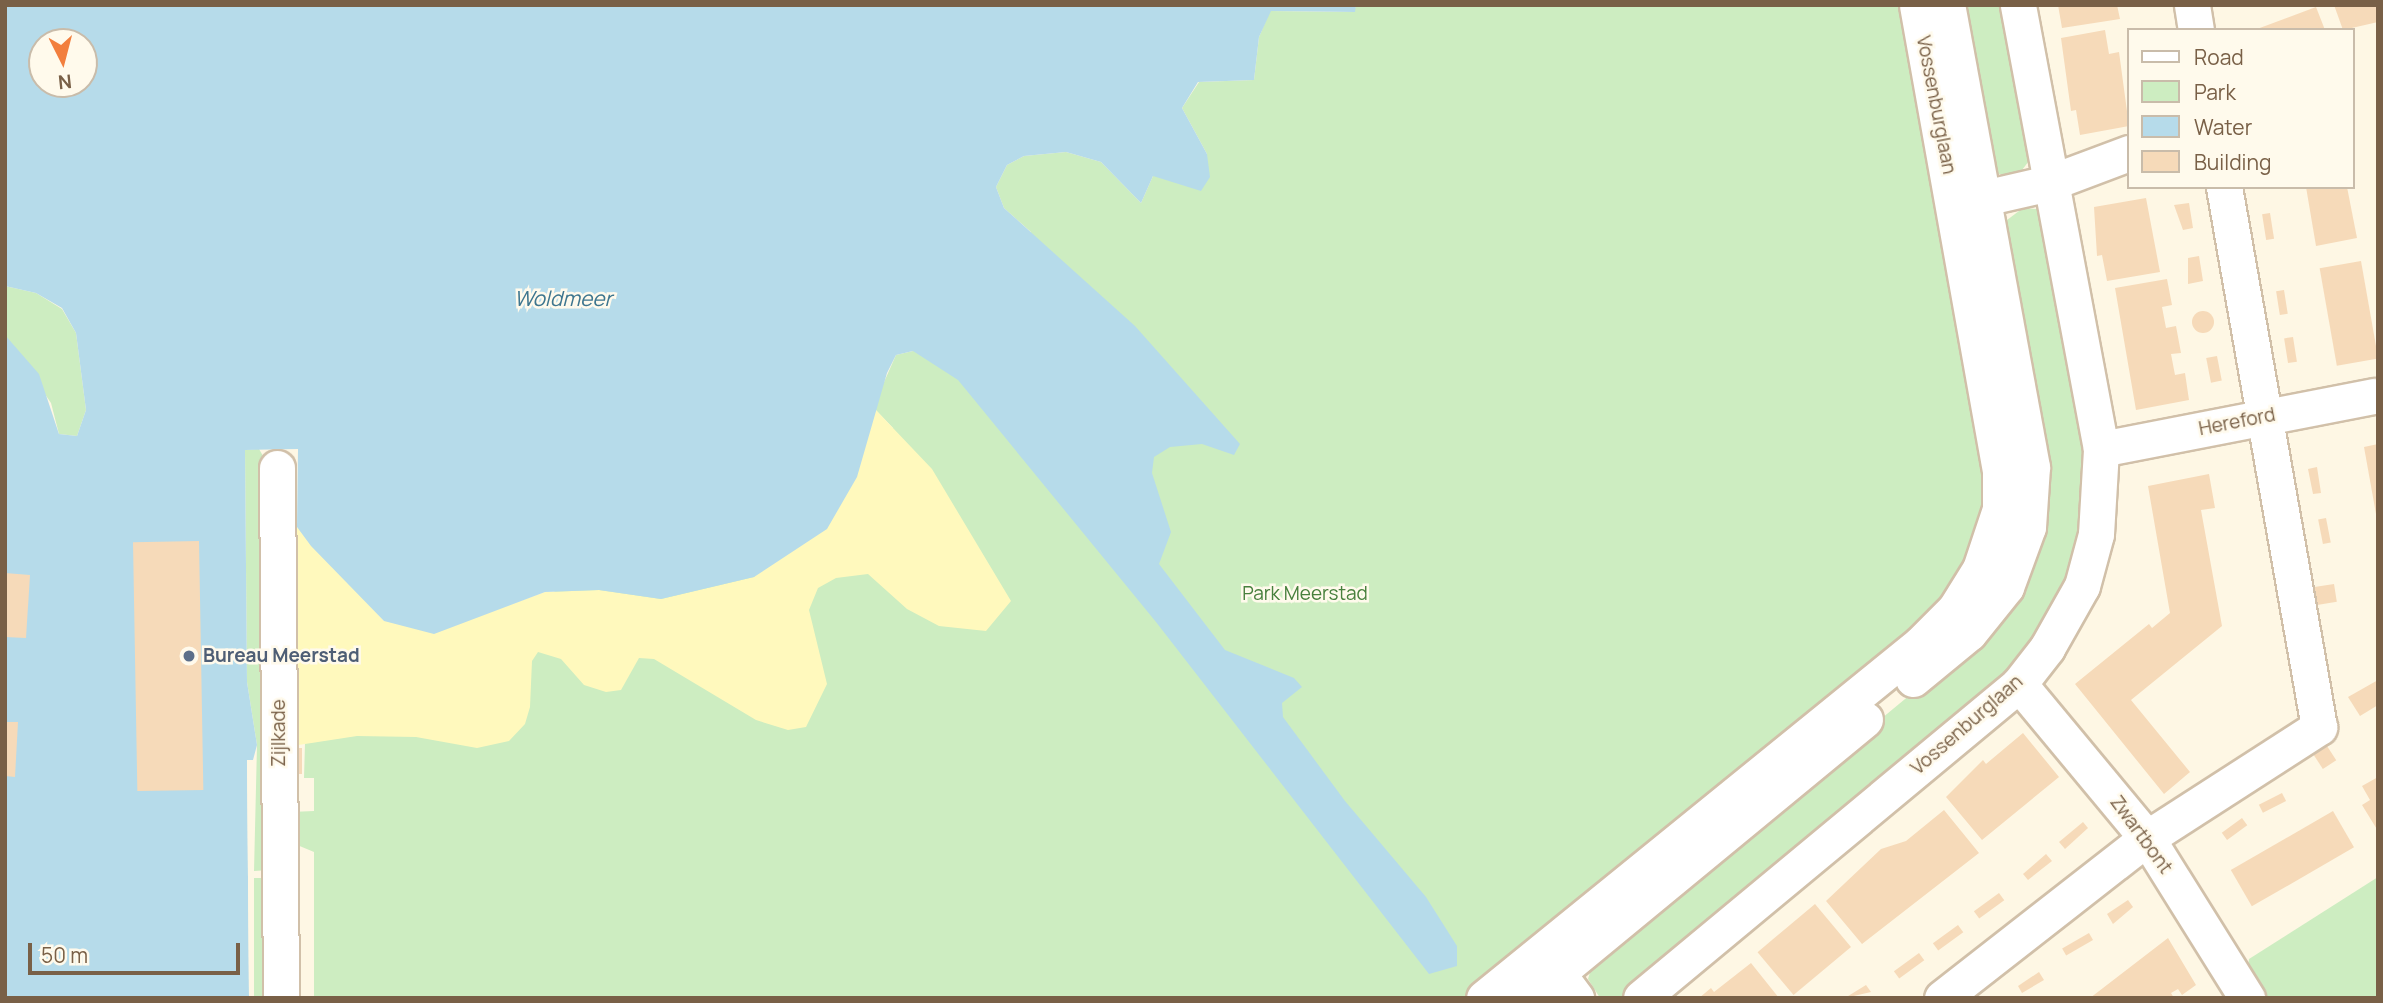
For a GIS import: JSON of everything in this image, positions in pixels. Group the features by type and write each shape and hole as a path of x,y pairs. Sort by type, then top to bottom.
{"street":[{"name":"Vossenburglaan","path":"1917,5 1969,201"},
{"name":"Vossenburglaan","path":"1527,998 1558,973 1920,644 1955,609 1980,569 2000,509 2000,471 1947,5"},
{"name":"Vossenburglaan","path":"1641,998 2019,684 2047,648 2082,586 2096,534 2101,449 2049,183 2018,5"},
{"path":"2192,5 2196,28"},
{"path":"1969,201 2049,183 2128,153"},
{"path":"1942,998 2147,838 2319,727 2224,189"},
{"name":"Hereford","path":"2101,449 2374,397"},
{"name":"Zijlkade","path":"277,468 281,998"},
{"name":"Zwartbont","path":"2019,684 2147,838 2247,998"},
{"name":"Vossenburglaan","path":"1483,998 1558,973"}],"green space":[{"name":"Park Meerstad","path":"1356,5 1907,5 1989,458 1987,523 1947,600 1467,998 314,998 314,852 290,842 291,812 314,811 314,778 304,778 305,743 314,741 398,667 893,428 873,407 896,355 913,351 1031,232 1004,208 996,187 1007,165 1024,156 1066,152 1101,162 1141,203 1153,176 1207,154 1182,108 1199,82 1254,80 1259,37 1270,11 1354,12"},
{"path":"1958,5 2005,5 2032,157 2019,174 1999,174 1991,164"},
{"path":"2023,208 2037,209 2048,220 2090,453 2085,550 2037,648 1625,996 1600,998 1588,979 1595,956 1975,641 2003,223"},
{"path":"5,286 36,293 62,309 76,333 86,410 77,436 59,434 51,403 5,335"},
{"path":"259,449 266,461 270,870 254,871 257,745 247,682 245,450"},
{"path":"2378,877 2378,998 2261,998 2247,975 2249,959"},
{"path":"254,878 270,878 270,998 254,998"}],"sand":[{"path":"873,407 932,469 1011,601 986,631 939,626 907,609 868,574 836,578 818,588 809,610 827,684 806,727 788,730 756,720 654,659 639,658 621,690 606,692 584,685 561,659 538,652 532,661 530,707 525,724 509,741 477,748 416,737 357,736 292,746 297,527 384,621 493,611 545,592 599,590 661,599 754,577 868,438"}],"water":[{"name":"Woldmeer","path":"5,5 1356,5 1355,12 1271,11 1259,37 1254,80 1198,82 1182,108 1207,154 1210,177 1201,191 1153,176 1141,203 1101,162 1066,152 1024,156 1007,165 996,187 1004,208 1135,326 1240,444 1234,455 1202,444 1170,447 1154,457 1152,473 1171,532 1159,564 1225,650 1294,678 1302,687 1282,703 1283,717 1345,801 1426,897 1457,946 1457,966 1429,974 1156,622 958,380 913,351 896,355 887,373 857,477 827,529 754,577 661,599 599,590 545,592 434,634 384,621 311,546 297,527 298,449 245,450 247,682 257,745 253,760 247,760 249,998 5,998 5,335 39,374 59,434 77,436 86,410 76,333 62,308 36,293 5,286"}],"pier":[{"path":"247,760 253,760 252,998 249,998"}],"building":[{"path":"2058,5 2117,5 2120,19 2062,28"},
{"path":"2334,5 2378,5 2378,22 2342,28"},
{"path":"2316,7 2324,28 2260,28"},
{"path":"2105,30 2109,54 2119,52 2128,126 2080,135 2076,110 2071,111 2061,38"},
{"path":"2306,189 2347,189 2357,238 2316,246"},
{"path":"2146,198 2160,272 2107,281 2102,255 2097,256 2094,207"},
{"path":"2189,203 2193,228 2183,230 2174,205"},
{"path":"2270,213 2274,239 2266,240 2262,214"},
{"path":"2199,256 2203,281 2188,284 2188,258"},
{"path":"2361,261 2378,359 2337,366 2320,268"},
{"path":"2167,279 2172,305 2162,307 2166,328 2176,326 2181,353 2171,354 2175,375 2185,373 2189,400 2136,410 2115,288"},
{"path":"2284,290 2288,314 2280,315 2276,291"},
{"path":"2203,311 2211,314 2214,322 2211,330 2203,333 2195,330 2192,322 2195,314"},
{"path":"2293,337 2297,362 2288,363 2284,338"},
{"path":"2217,356 2222,381 2211,383 2206,358"},
{"path":"2378,444 2378,514 2376,514 2364,447"},
{"path":"2317,467 2321,493 2313,494 2308,469"},
{"path":"2209,474 2215,508 2201,510 2222,626 2131,700 2190,772 2164,794 2075,684 2149,624 2152,628 2170,613 2148,486"},
{"path":"2326,518 2331,543 2323,544 2318,520"},
{"path":"199,541 203,790 137,791 133,542"},
{"path":"5,573 30,575 26,638 5,637"},
{"path":"2334,584 2337,602 2314,605 2311,588"},
{"path":"2378,680 2378,705 2360,716 2348,697"},
{"path":"5,722 18,722 15,777 5,776"},
{"path":"2023,733 2059,777 1982,840 1946,797 1983,760 1986,764"},
{"path":"2327,746 2336,760 2323,769 2314,755"},
{"path":"293,748 302,748 302,774 293,774"},
{"path":"2378,777 2378,831 2362,805 2370,800 2362,786"},
{"path":"2282,793 2286,801 2263,813 2259,805"},
{"path":"1944,810 1979,853 1862,944 1826,901 1881,849 1906,841"},
{"path":"2333,811 2354,847 2252,906 2231,870"},
{"path":"2242,818 2247,825 2227,840 2222,833"},
{"path":"2083,822 2088,828 2065,849 2059,842"},
{"path":"2046,854 2052,861 2028,880 2023,874"},
{"path":"1999,893 2004,900 1979,919 1974,911"},
{"path":"2128,900 2133,907 2113,924 2107,914"},
{"path":"1815,904 1851,947 1794,995 1758,952"},
{"path":"1958,925 1963,932 1938,951 1933,943"},
{"path":"2089,933 2093,940 2066,955 2062,948"},
{"path":"2168,938 2196,985 2182,995 2178,989 2171,993 2174,998 2090,998"},
{"path":"1919,953 1924,960 1899,979 1894,971"},
{"path":"1751,963 1779,998 1699,998 1711,988 1714,992"},
{"path":"2039,972 2044,980 2022,993 2018,986"},
{"path":"1866,985 1871,992 1845,998 1853,993"}],"place":[{"name":"Bureau Meerstad","path":"189,656"}]}
